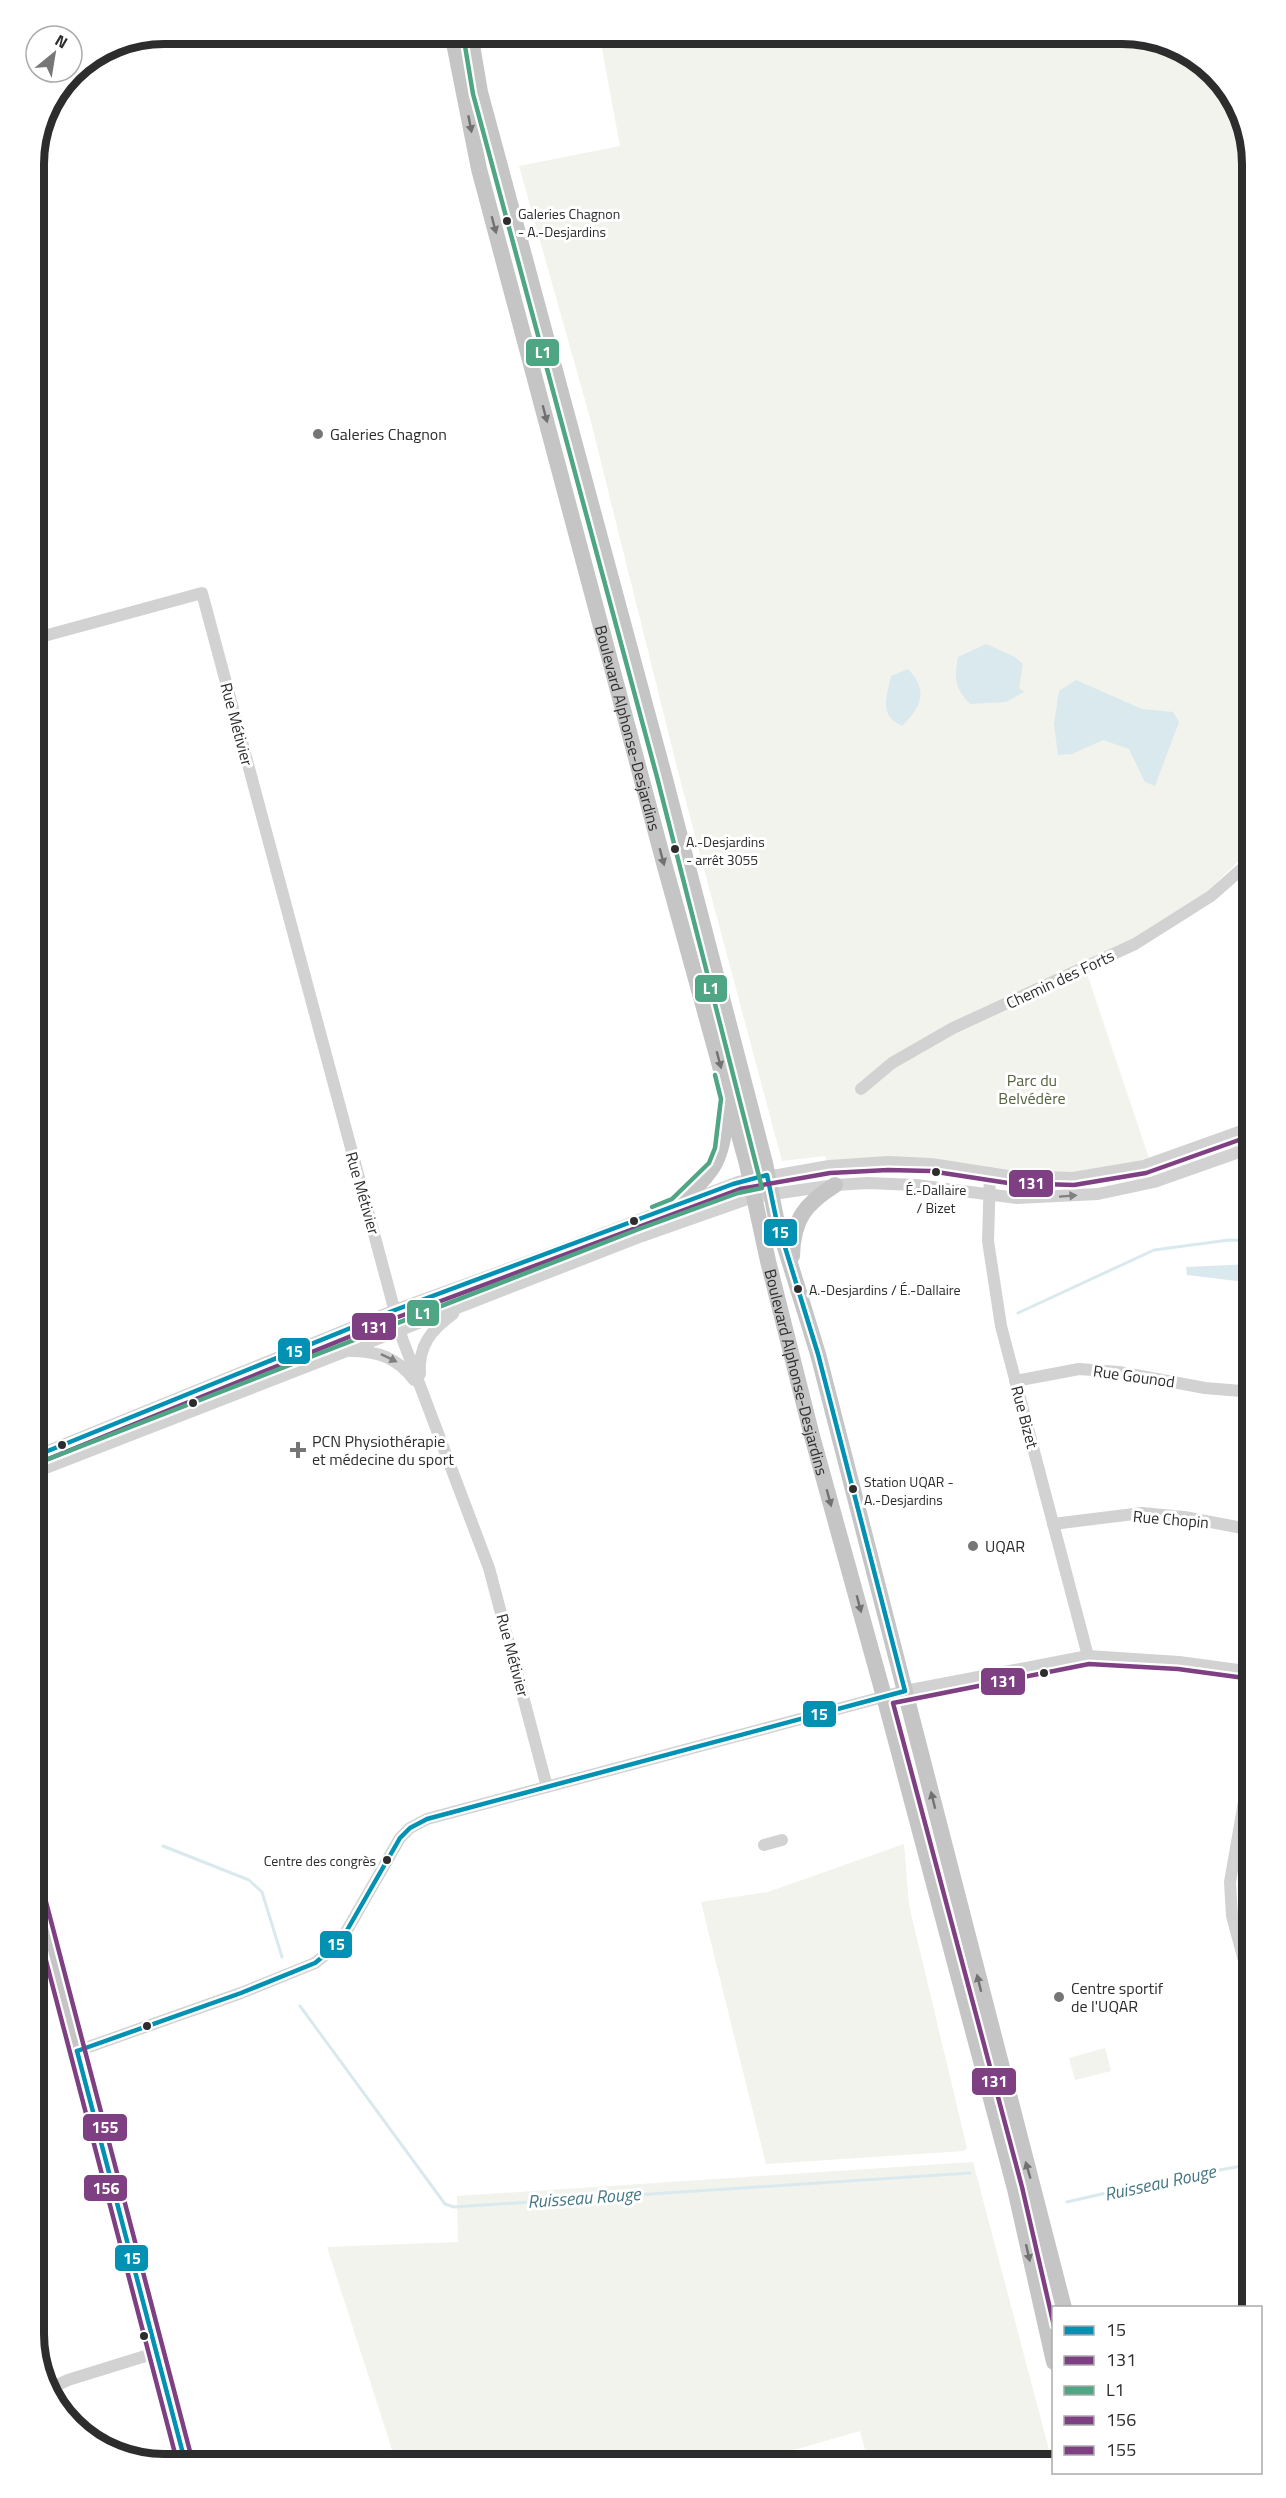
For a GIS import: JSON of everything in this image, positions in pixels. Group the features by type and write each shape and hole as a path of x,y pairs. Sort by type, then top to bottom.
{"main road":[{"name":"Boulevard Alphonse-Desjardins","path":"454,44 479,169 729,1099 812,1436 884,1696 1015,2189 1052,2357"},
{"name":"Boulevard Alphonse-Desjardins","path":"472,44 480,92 661,764 771,1194 818,1354 1064,2306"},
{"path":"676,1205 715,1167 722,1150 729,1099"},
{"path":"792,1269 794,1234 798,1222 809,1203 835,1185"},
{"path":"44,1924 183,2454"}],"street":[{"name":"Rue Métivier","path":"44,636 202,593 400,1330 489,1568 547,1786"},
{"name":"Chemin des Forts","path":"861,1089 892,1063 952,1028 1135,944 1211,896 1243,868"},
{"path":"44,1453 395,1310 563,1250 676,1205 750,1179 848,1164 888,1162 931,1164 1052,1179 1073,1178 1151,1164 1243,1131"},
{"path":"44,1469 642,1236 753,1197 835,1185 868,1183 916,1185 1017,1198 1098,1194 1154,1182 1243,1151"},
{"name":"Rue Bizet","path":"990,1173 988,1241 1001,1326 1088,1656"},
{"path":"422,1390 419,1359 425,1340 441,1322 467,1304"},
{"path":"344,1351 364,1351 389,1357 408,1372 422,1390"},
{"name":"Rue Gounod","path":"1015,1381 1079,1369 1119,1372 1205,1388 1243,1391"},
{"name":"Rue Chopin","path":"1053,1524 1142,1513 1184,1517 1243,1528"},
{"path":"77,2051 250,1989 315,1963 331,1950 346,1932 400,1838 411,1828 428,1819 884,1696 1088,1656 1179,1662 1243,1671"},
{"path":"1243,1807 1230,1882 1232,1916 1243,1957"},
{"path":"764,1845 782,1840"},
{"path":"56,2386 155,2353"}],"green space":[{"name":"Parc du Belvédère","path":"601,44 1130,44 1161,50 1189,64 1213,84 1230,110 1240,140 1243,163 1243,857 1208,891 1135,944 1085,968 1151,1164 1073,1178 931,1164 829,1166 825,1156 782,1161 681,783 590,418 519,166 620,146"},
{"path":"904,1844 909,1905 967,2148 964,2151 766,2164 701,1902 768,1892"},
{"path":"1105,2048 1111,2071 1075,2080 1069,2058"},
{"path":"973,2162 1050,2454 866,2454 860,2431 780,2454 393,2454 327,2247 458,2242 457,2196"}],"shaded area":[{"path":"986,644 1015,657 1023,664 1019,688 1024,692 1006,702 970,704 961,693 957,683 958,657"},
{"path":"908,669 919,684 920,699 914,712 902,726 894,722 887,711 886,698 891,676"},
{"path":"1076,680 1142,709 1173,712 1179,722 1155,786 1145,782 1129,749 1103,740 1072,754 1058,755 1054,724 1059,691"},
{"path":"1243,1264 1243,1282 1187,1275 1186,1267"}],"waterway":[{"path":"1018,1313 1154,1250 1229,1240 1243,1241"},
{"name":"Ruisseau Rouge","path":"163,1846 249,1880 262,1892 282,1957"},
{"name":"Ruisseau Rouge","path":"300,2006 445,2204 454,2207 970,2173"},
{"name":"Ruisseau Rouge","path":"1067,2202 1158,2181 1243,2166"}],"transit line":[{"name":"L1","path":"44,1461 639,1229 738,1193 762,1188 657,777 473,94 465,44"},
{"name":"L1","path":"652,1207 672,1199 709,1163 715,1148 721,1099 715,1075"},
{"name":"131","path":"44,1461 398,1317 740,1189 830,1173 888,1170 930,1171 1008,1183 1074,1185 1146,1173 1243,1139"},
{"name":"15","path":"44,1453 395,1310 733,1184 767,1175 776,1218 818,1354 905,1691 427,1819 410,1828 400,1838 346,1932 331,1950 315,1963 241,1993 77,2051"},
{"name":"131","path":"1052,2317 1022,2187 893,1703 1089,1664 1178,1669 1243,1678"},
{"name":"155","path":"44,1894 191,2454"},
{"name":"156","path":"44,1953 175,2454"},
{"name":"15","path":"77,2051 183,2454"}],"place":[{"name":"Galeries Chagnon - A.-Desjardins","path":"507,221"},
{"name":"Galeries Chagnon","path":"318,434"},
{"name":"A.-Desjardins - arrêt 3055","path":"675,849"},
{"name":"É.-Dallaire / Bizet","path":"936,1172"},
{"name":"A.-Desjardins / É.-Dallaire","path":"798,1289"},
{"name":"PCN Physiothérapie et médecine du sport","path":"298,1450"},
{"name":"Station UQAR - A.-Desjardins","path":"853,1489"},
{"name":"UQAR","path":"973,1546"},
{"name":"Centre des congrès","path":"387,1860"},
{"name":"Centre sportif de l'UQAR","path":"1059,1997"}]}
